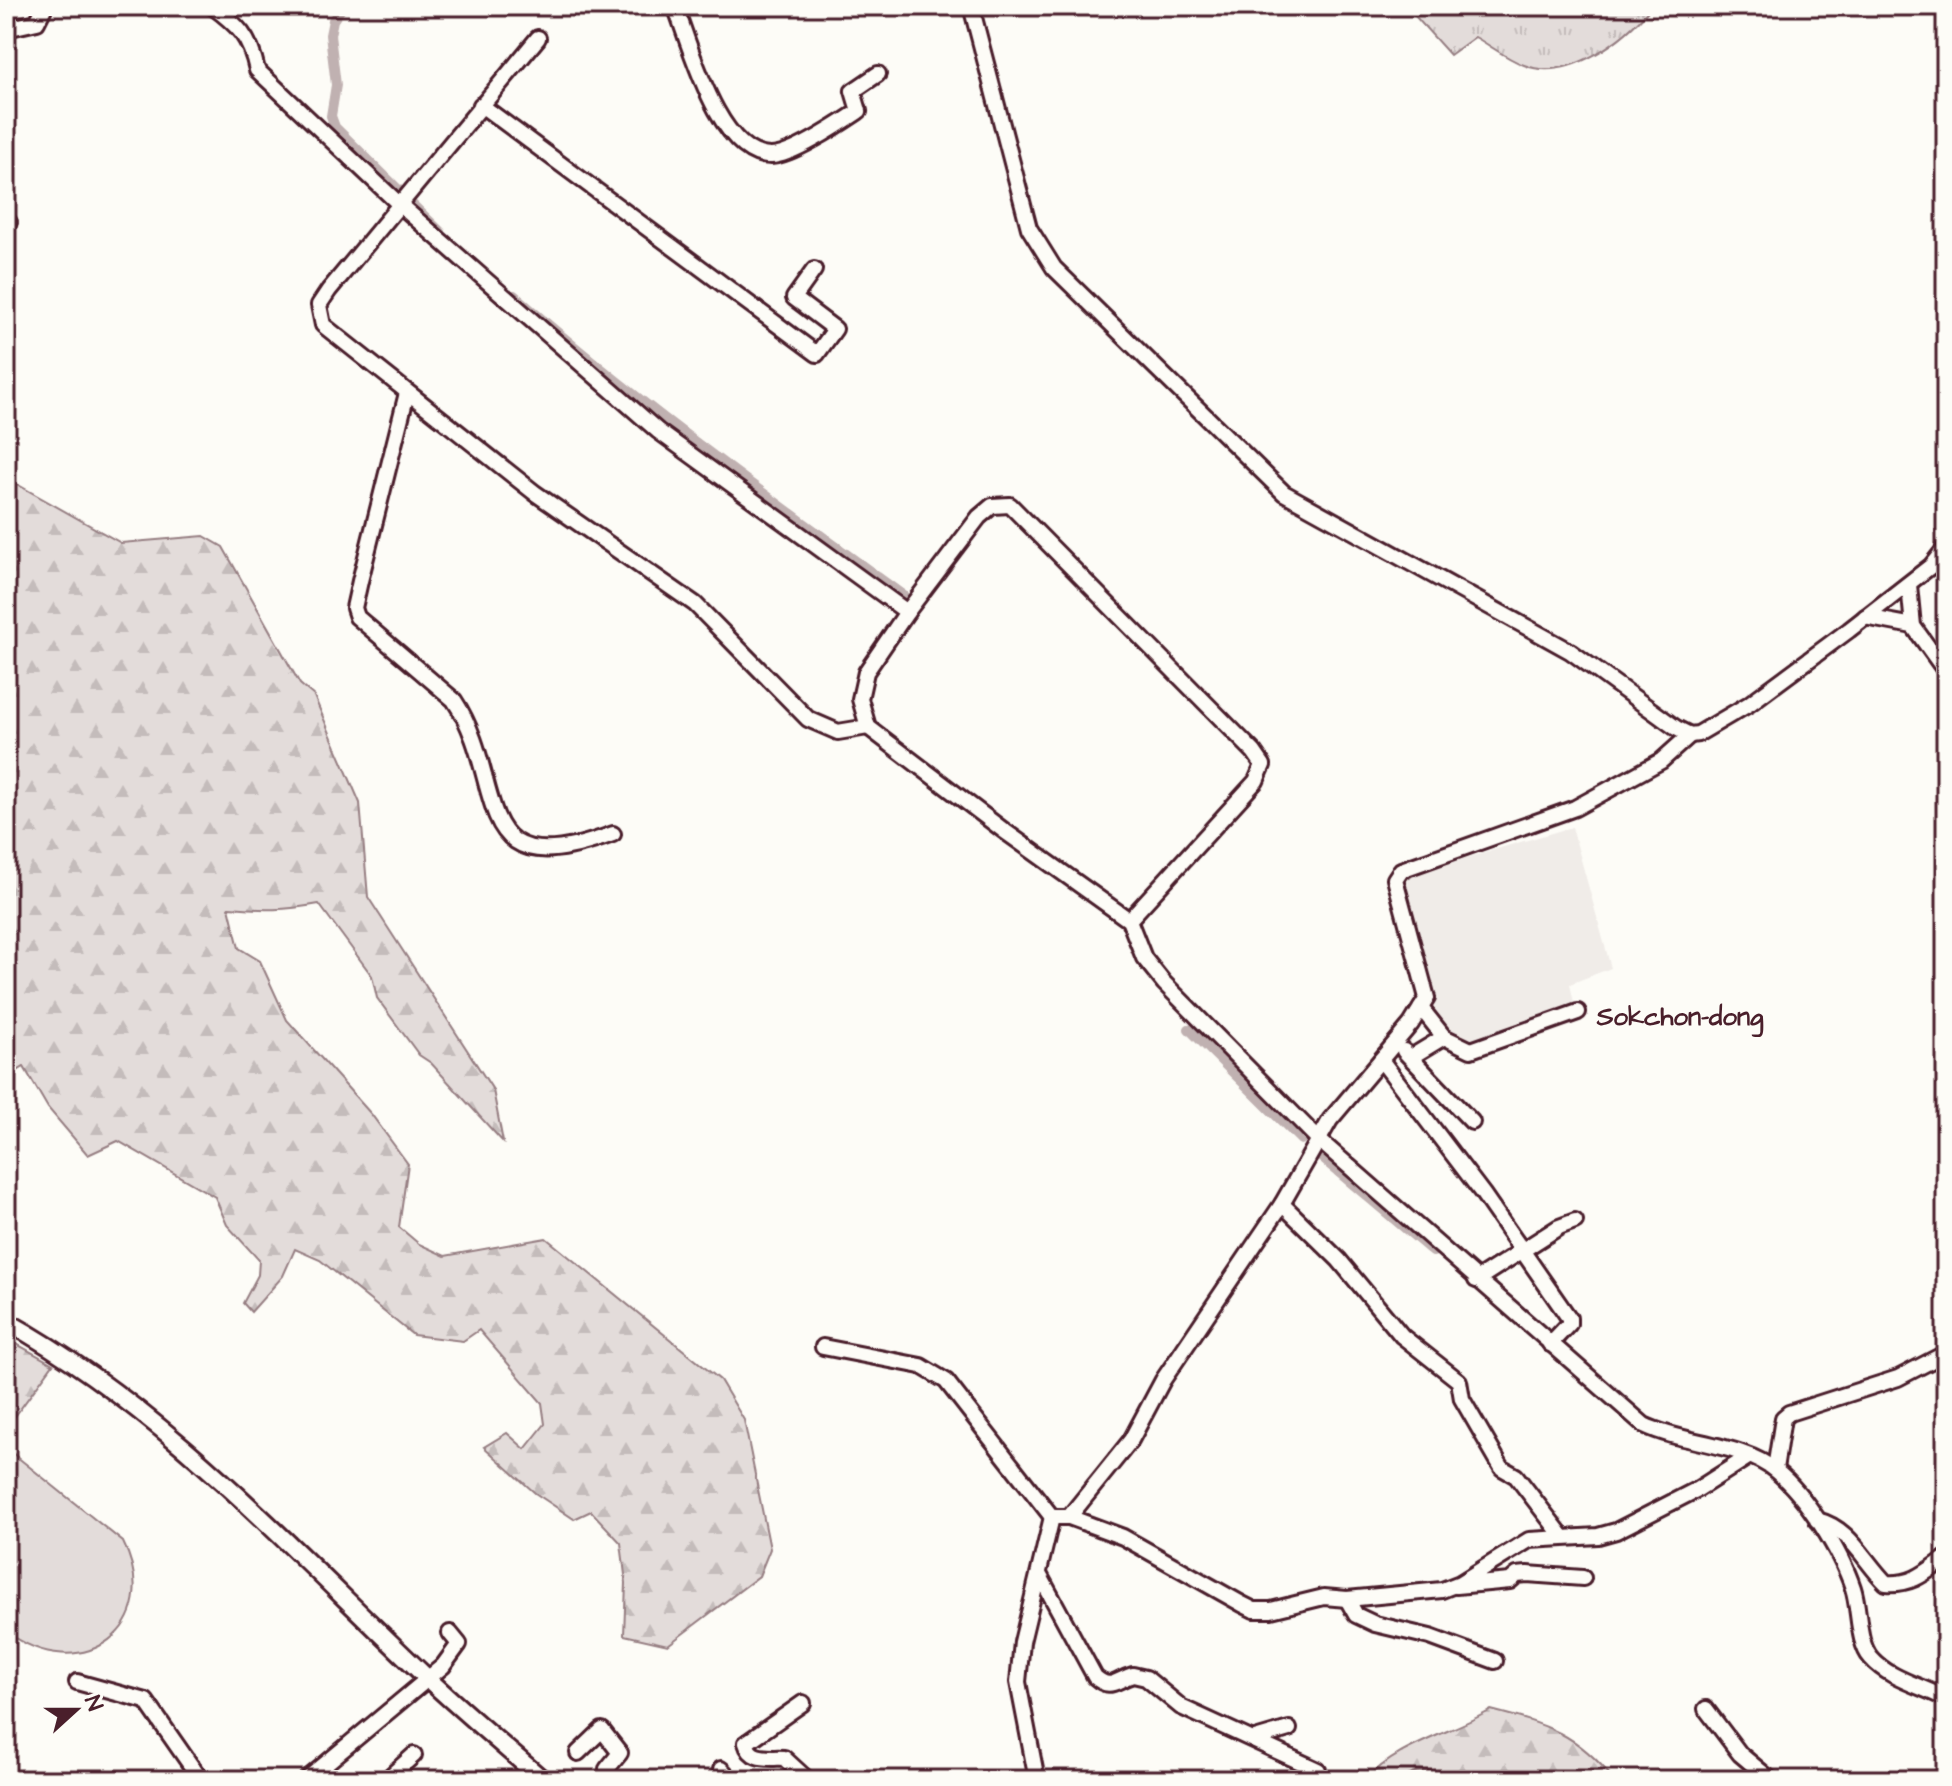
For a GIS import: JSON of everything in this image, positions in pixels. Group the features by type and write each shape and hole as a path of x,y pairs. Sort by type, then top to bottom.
{"main road":[{"path":"6,1321 117,1392 272,1529 428,1680 543,1780"}],"street":[{"path":"6,29 37,22 45,6"},
{"path":"212,6 242,28 257,70 399,204 658,431 907,612"},
{"path":"675,6 711,102 733,136 759,154 781,155 859,111 853,91 878,74"},
{"path":"971,6 1029,228 1054,268 1284,493 1570,651 1690,735"},
{"path":"538,38 329,290 319,305 319,316 333,336 535,493 695,604 808,719 838,732 868,727"},
{"path":"481,105 817,354 835,329 794,298 814,270"},
{"path":"407,393 360,581 354,608 357,617 454,700 465,716 497,820 515,842 534,849 560,850 613,834"},
{"path":"1129,920 1256,781 1263,765 1254,752 1010,505 992,506 979,517 866,672 860,699 868,727 966,803 1129,920 1144,958 1164,983 1319,1140 1644,1425 1667,1436 1724,1448 1775,1469 1817,1520 1853,1588 1866,1652 1886,1671 1946,1699"},
{"path":"1069,1517 1131,1440 1163,1380 1282,1204 1330,1120 1395,1043 1427,998 1427,989 1396,887 1395,879 1401,870 1575,808 1661,761 1690,735 1711,728 1749,704 1909,585 1946,547"},
{"path":"1909,585 1913,626 1946,672"},
{"path":"1865,617 1913,626"},
{"path":"1421,1008 1444,1037 1471,1050 1578,1012"},
{"path":"1411,1057 1444,1037"},
{"path":"1395,1043 1472,1122"},
{"path":"1381,1060 1569,1318 1569,1324 1550,1344"},
{"path":"1282,1204 1339,1260 1402,1336 1459,1381 1462,1399 1502,1468 1516,1476 1563,1537"},
{"path":"1476,1280 1575,1221"},
{"path":"823,1347 921,1366 946,1381 1052,1517"},
{"path":"1775,1469 1783,1418 1789,1413 1898,1378 1946,1353"},
{"path":"1451,1586 1516,1545 1537,1538 1616,1531 1698,1489 1748,1457"},
{"path":"1052,1517 1069,1517 1123,1537 1254,1610 1271,1610 1324,1597 1347,1599 1510,1581 1517,1575 1583,1578"},
{"path":"1037,1780 1031,1734 1018,1682 1022,1642 1052,1517"},
{"path":"1817,1520 1834,1524 1844,1533 1886,1583 1901,1584 1921,1578 1946,1558"},
{"path":"1039,1574 1095,1677 1104,1685 1112,1685 1133,1675 1146,1678 1181,1707 1318,1770"},
{"path":"1347,1599 1356,1615 1375,1624 1430,1637 1495,1661"},
{"path":"308,1780 428,1680 456,1651 459,1644 450,1633"},
{"path":"77,1682 146,1701 201,1780"},
{"path":"803,1703 746,1743 753,1755 763,1759 784,1758 808,1780"},
{"path":"1706,1709 1740,1754 1771,1780"},
{"path":"1255,1739 1289,1729"},
{"path":"578,1753 602,1730 620,1753 607,1769 607,1780"},
{"path":"386,1780 414,1755"},
{"path":"1033,1761 1046,1780"}],"shaded area":[{"path":"1572,827 1611,968 1570,984 1575,1008 1475,1041 1461,1039 1439,1024 1402,882 1405,876"}],"green space":[{"path":"1406,6 1652,6 1627,32 1595,55 1559,68 1541,69 1505,56 1475,37 1450,55"},
{"path":"6,478 121,543 204,536 223,547 300,684 314,696 360,803 368,897 493,1090 503,1142 431,1063 419,1055 377,998 372,976 319,904 274,909 229,907 239,948 260,961 287,1020 371,1114 408,1164 399,1227 419,1244 445,1256 546,1238 720,1380 744,1420 770,1549 759,1576 668,1645 624,1635 626,1583 621,1543 591,1511 574,1519 535,1493 484,1447 507,1433 525,1449 545,1424 542,1403 479,1330 463,1341 413,1335 320,1260 295,1249 283,1276 251,1312 243,1303 258,1275 259,1260 227,1225 215,1197 118,1141 88,1155 48,1108 24,1067 6,1078"},
{"path":"6,1338 53,1364 13,1419 6,1419"},
{"path":"6,1448 123,1542 133,1573 133,1600 125,1623 109,1640 87,1651 62,1654 34,1647 6,1631"},
{"path":"1491,1710 1560,1733 1601,1764 1614,1780 1488,1780 1432,1771 1416,1772 1400,1780 1367,1780 1392,1758"}],"waterway":[{"path":"343,6 333,20 330,35 336,85 331,116 335,127 398,189"},
{"path":"411,203 441,232"},
{"path":"514,295 657,413 904,596"},
{"path":"1189,1029 1301,1140"},
{"path":"1317,1154 1433,1252"}],"district":[{"name":"Sokchon-dong","path":"1680,1016"}]}
